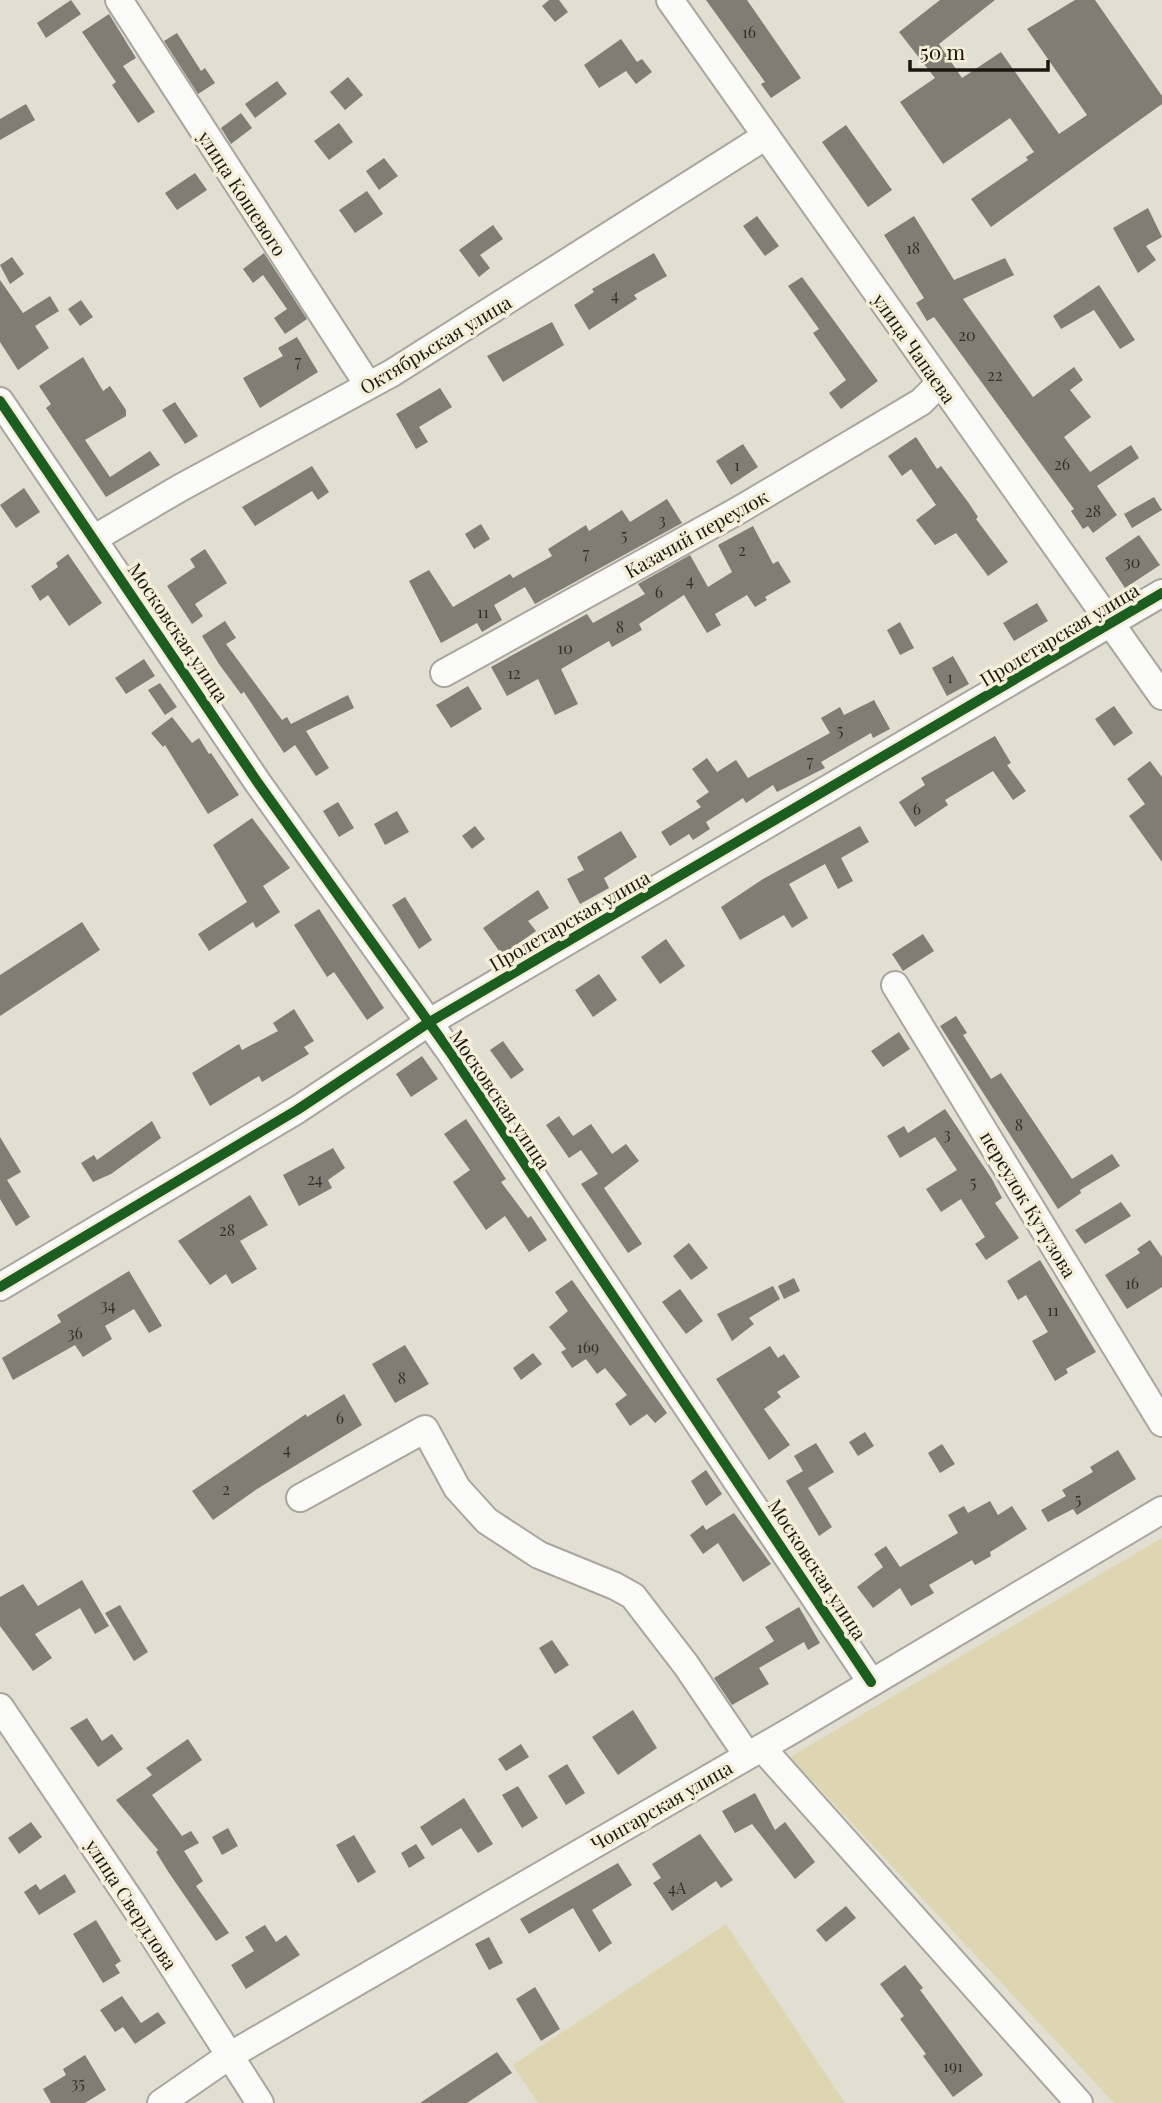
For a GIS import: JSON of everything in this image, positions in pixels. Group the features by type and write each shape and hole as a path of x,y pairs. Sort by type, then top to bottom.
{"street":[{"name":"улица Кошевого","path":"119,0 368,385"},
{"name":"улица Чапаева","path":"670,0 1162,696"},
{"name":"Октябрьская улица","path":"95,538 368,385 766,136"},
{"name":"Казачий переулок","path":"444,673 750,503 921,402 940,383"},
{"name":"Московская улица","path":"0,401 258,783 428,1023 739,1481 871,1682"},
{"name":"Пролетарская улица","path":"0,1287 297,1110 428,1023 1162,593"},
{"name":"переулок Кутузова","path":"895,985 1162,1423"},
{"path":"300,1498 425,1429 457,1488 493,1526 539,1555 615,1586 633,1597 755,1751 1079,2103"},
{"name":"Чонгарская улица","path":"162,2103 229,2056 755,1751 1162,1510"},
{"name":"улица Свердлова","path":"0,1707 134,1906 260,2103"}],"shaded area":[{"path":"1162,1538 1162,2103 1114,2103 790,1757"},
{"path":"726,1924 845,2103 538,2103 513,2065"}],"building":[{"path":"71,0 81,14 46,38 37,23"},
{"path":"549,0 559,0 568,12 555,22 542,6"},
{"path":"706,0 747,0 801,78 771,98 761,84 765,82"},
{"path":"940,0 995,0 939,44 962,78 1001,52 1059,134 1087,115 1027,29 1075,0 1095,0 1162,96 1162,104 991,227 971,199 1028,160 1026,157 1034,152 1010,118 943,164 900,102 935,78 899,32"},
{"path":"109,14 136,58 123,66 155,112 138,123 112,85 116,82 82,32"},
{"path":"177,33 201,71 205,68 215,83 198,94 164,41"},
{"path":"621,39 637,62 642,59 652,72 636,84 626,71 599,88 584,65"},
{"path":"348,77 363,95 345,110 330,92"},
{"path":"277,81 287,94 255,118 245,104"},
{"path":"26,104 35,120 0,140 0,119"},
{"path":"241,113 252,128 231,144 221,128"},
{"path":"339,123 353,142 329,160 314,141"},
{"path":"846,125 892,190 868,207 822,142"},
{"path":"384,158 398,176 379,190 366,171"},
{"path":"195,173 207,190 177,210 165,193"},
{"path":"367,191 383,214 355,233 339,210"},
{"path":"1148,208 1162,237 1146,246 1156,260 1138,273 1113,228"},
{"path":"757,216 779,246 765,256 743,226"},
{"path":"914,216 954,280 1005,258 1014,275 963,299 1033,397 1074,367 1083,380 1070,390 1091,417 1064,437 1090,472 1131,445 1139,458 1097,486 1117,515 1093,533 1088,526 1083,529 1071,511 1074,509 934,317 927,321 916,303 924,298 884,235"},
{"path":"493,225 503,239 480,255 490,268 479,277 459,250"},
{"path":"264,253 307,319 285,334 274,318 287,309 263,275 253,283 243,269"},
{"path":"654,253 667,276 634,295 637,299 589,330 574,305 594,292 592,289"},
{"path":"12,257 24,274 10,284 0,265"},
{"path":"802,277 878,381 841,409 829,393 846,380 813,333 819,329 788,286"},
{"path":"0,280 23,313 50,296 59,311 35,326 49,348 18,370 0,342"},
{"path":"1099,285 1135,340 1120,349 1094,310 1061,329 1053,316"},
{"path":"81,300 93,317 80,326 68,309"},
{"path":"552,322 564,345 503,382 487,356"},
{"path":"297,337 318,372 260,408 243,378 283,356 278,348"},
{"path":"83,357 103,391 110,386 126,410 126,416 85,440 110,477 150,451 160,465 106,497 46,408 51,404 39,386"},
{"path":"440,388 452,407 419,427 428,442 416,449 396,414"},
{"path":"175,402 198,436 185,444 162,410"},
{"path":"916,437 937,469 941,466 968,502 978,517 976,519 1008,562 988,576 956,533 935,545 916,520 936,505 911,469 902,476 888,456"},
{"path":"743,444 758,467 731,485 716,461"},
{"path":"312,466 329,492 318,500 312,491 255,526 242,507"},
{"path":"24,488 40,512 16,528 0,505"},
{"path":"1154,497 1162,510 1132,528 1124,514"},
{"path":"667,499 682,523 535,604 525,587 494,605 502,620 482,632 477,623 441,643 409,581 429,570 453,607 510,574 513,578 552,556 548,549 586,525 589,531 622,510 630,522"},
{"path":"481,524 490,539 474,549 465,534"},
{"path":"753,526 773,564 778,561 791,582 765,597 767,600 755,607 747,595 715,614 721,625 707,633 684,595 639,624 642,630 612,647 609,641 561,669 578,704 555,715 538,679 507,696 491,667 587,614 593,623 645,594 638,584 690,555 708,587 732,572 718,545"},
{"path":"1139,535 1160,565 1125,588 1105,558"},
{"path":"205,549 227,583 195,604 203,616 192,624 167,586 195,567 190,559"},
{"path":"68,554 102,603 69,626 48,595 40,601 31,586 58,567 56,563"},
{"path":"1037,603 1048,621 1014,641 1003,623"},
{"path":"225,621 236,638 226,644 282,720 287,717 291,724 348,695 354,708 306,731 329,768 316,776 295,745 284,753 244,692 241,694 219,664 202,636"},
{"path":"900,622 914,648 900,655 887,630"},
{"path":"953,656 969,684 947,696 932,668"},
{"path":"144,659 155,676 126,694 115,678"},
{"path":"160,683 177,707 165,715 148,690"},
{"path":"468,686 482,709 451,728 436,705"},
{"path":"874,700 890,729 873,738 871,733 821,762 825,768 777,792 773,785 746,803 743,798 706,822 710,829 693,840 689,834 670,846 661,832 701,807 696,801 709,792 692,769 707,758 717,772 736,760 748,778 830,733 821,718 840,707 844,715"},
{"path":"1114,706 1133,733 1114,746 1095,719"},
{"path":"172,717 192,743 199,738 239,795 208,814 165,745 163,747 151,733"},
{"path":"995,736 1011,763 1007,765 1026,791 1013,800 993,771 945,800 948,805 915,827 899,802 925,785 921,778"},
{"path":"1150,761 1162,777 1162,862 1129,816 1145,804 1127,779"},
{"path":"338,802 354,828 339,837 323,811"},
{"path":"397,811 409,832 385,845 374,824"},
{"path":"252,818 290,868 263,886 280,912 256,928 253,922 209,951 198,934 247,902 213,845"},
{"path":"475,826 485,839 472,849 462,836"},
{"path":"860,826 869,842 841,858 853,881 838,889 825,864 789,884 808,918 792,928 784,915 740,940 721,907 763,879"},
{"path":"621,831 637,857 604,878 609,888 580,904 567,879 584,870 577,857"},
{"path":"538,890 549,908 528,921 536,931 502,955 483,928"},
{"path":"405,897 432,940 419,949 392,905"},
{"path":"319,909 384,1008 367,1020 334,972 327,977 294,925"},
{"path":"82,922 100,950 0,1016 0,975"},
{"path":"923,934 934,951 903,971 892,954"},
{"path":"666,939 685,966 660,984 641,957"},
{"path":"599,974 617,1000 593,1017 575,990"},
{"path":"294,1009 314,1041 304,1047 309,1054 262,1082 259,1076 210,1106 192,1073 239,1044 242,1050 278,1031 273,1023"},
{"path":"956,1016 967,1033 963,1035 991,1079 1001,1073 1072,1179 1112,1154 1120,1166 1080,1190 1081,1193 1058,1209 940,1026"},
{"path":"899,1032 910,1049 883,1067 871,1051"},
{"path":"503,1041 524,1070 511,1079 490,1050"},
{"path":"422,1056 438,1079 411,1097 396,1074"},
{"path":"945,1109 992,1179 1002,1198 995,1203 1019,1238 986,1260 975,1244 985,1237 961,1199 941,1212 926,1189 957,1170 935,1137 900,1158 887,1136 904,1126 908,1133"},
{"path":"559,1116 573,1136 591,1124 612,1154 626,1144 639,1161 604,1188 642,1244 628,1253 581,1184 598,1174 581,1150 569,1158 546,1125"},
{"path":"466,1119 506,1179 501,1182 528,1218 531,1216 547,1240 529,1252 505,1216 486,1230 453,1182 470,1170 444,1134"},
{"path":"152,1121 161,1138 111,1174 93,1182 81,1163 94,1155 97,1160"},
{"path":"0,1137 21,1172 7,1180 30,1217 16,1226 0,1199"},
{"path":"333,1148 345,1168 328,1180 332,1188 299,1206 283,1175"},
{"path":"250,1195 268,1225 240,1241 257,1269 232,1284 226,1274 210,1285 178,1241"},
{"path":"1121,1202 1131,1216 1085,1244 1075,1230"},
{"path":"1150,1240 1162,1257 1162,1287 1127,1309 1105,1275 1140,1253 1137,1249"},
{"path":"689,1243 708,1268 691,1280 673,1256"},
{"path":"1040,1260 1096,1352 1066,1369 1068,1373 1055,1381 1032,1341 1048,1332 1026,1295 1018,1300 1007,1281"},
{"path":"129,1271 162,1326 149,1333 134,1309 105,1326 112,1339 83,1357 75,1345 13,1380 2,1358 61,1322 57,1315"},
{"path":"794,1278 800,1291 784,1299 778,1286"},
{"path":"572,1280 667,1413 655,1423 647,1414 630,1426 615,1404 627,1395 605,1368 597,1374 586,1359 572,1368 561,1352 566,1349 549,1327 568,1311 555,1292"},
{"path":"773,1286 780,1299 749,1318 754,1324 732,1341 717,1314"},
{"path":"680,1289 703,1321 686,1334 662,1302"},
{"path":"405,1345 429,1384 395,1403 372,1364"},
{"path":"770,1346 778,1358 784,1354 800,1377 777,1392 781,1397 764,1409 790,1445 769,1460 716,1379"},
{"path":"533,1353 542,1364 521,1380 513,1368"},
{"path":"344,1394 362,1425 257,1489 213,1520 192,1491 306,1414 307,1417"},
{"path":"865,1432 874,1446 858,1456 849,1442"},
{"path":"816,1443 834,1472 808,1488 832,1527 819,1536 786,1481 803,1471 794,1456"},
{"path":"942,1444 955,1464 940,1473 928,1453"},
{"path":"1118,1450 1136,1479 1077,1515 1073,1509 1048,1522 1041,1510 1066,1496 1062,1490 1093,1472 1090,1467"},
{"path":"706,1470 722,1494 706,1506 691,1481"},
{"path":"990,1501 998,1515 1012,1506 1027,1529 990,1552 991,1556 975,1565 972,1560 929,1585 934,1593 911,1606 900,1588 873,1608 857,1587 883,1567 874,1554 886,1546 900,1567 958,1533 948,1515 964,1506 968,1513"},
{"path":"734,1513 771,1564 743,1582 718,1543 703,1554 690,1535 703,1525 706,1530"},
{"path":"82,1580 109,1626 95,1634 80,1608 35,1634 52,1658 33,1671 0,1626 0,1597 23,1584 38,1606"},
{"path":"120,1605 148,1652 134,1661 105,1613"},
{"path":"799,1607 820,1643 808,1650 804,1642 759,1668 769,1684 732,1705 714,1678 774,1641 765,1627"},
{"path":"552,1640 569,1665 555,1674 539,1648"},
{"path":"633,1710 657,1748 618,1775 592,1737"},
{"path":"87,1718 102,1741 112,1734 123,1749 98,1767 70,1728"},
{"path":"188,1739 202,1760 152,1795 182,1836 191,1831 199,1843 184,1851 203,1881 196,1886 229,1933 216,1941 169,1873 156,1852 158,1850 116,1800 152,1775 146,1768"},
{"path":"521,1744 529,1757 506,1771 498,1759"},
{"path":"567,1764 585,1793 566,1805 548,1776"},
{"path":"518,1786 538,1818 522,1828 502,1795"},
{"path":"755,1793 775,1830 785,1822 815,1862 795,1879 752,1824 735,1833 722,1811"},
{"path":"464,1798 493,1844 478,1853 461,1828 432,1846 420,1827"},
{"path":"31,1822 42,1837 19,1854 8,1838"},
{"path":"228,1828 238,1846 222,1855 212,1837"},
{"path":"700,1834 733,1880 721,1888 716,1881 672,1911 653,1883 661,1878 652,1864"},
{"path":"354,1835 376,1872 358,1883 336,1845"},
{"path":"416,1844 425,1858 409,1868 401,1853"},
{"path":"618,1863 632,1885 592,1910 612,1943 599,1952 573,1908 529,1934 520,1919"},
{"path":"65,1874 76,1892 39,1915 24,1892 36,1884 40,1890"},
{"path":"846,1906 856,1918 826,1942 816,1930"},
{"path":"96,1920 121,1961 115,1965 120,1973 103,1983 73,1934"},
{"path":"265,1925 276,1942 286,1935 300,1955 246,1989 231,1965 254,1951 245,1937"},
{"path":"489,1937 503,1963 489,1970 475,1944"},
{"path":"905,1965 923,1988 920,1990 983,2075 953,2097 923,2056 926,2054 900,2019 904,2016 880,1984"},
{"path":"535,1987 560,2029 541,2041 516,1999"},
{"path":"122,1996 141,2023 158,2012 166,2023 135,2044 123,2027 115,2032 100,2010"},
{"path":"497,2052 512,2073 467,2103 420,2103"},
{"path":"85,2055 106,2090 85,2103 51,2103 43,2089 66,2075 63,2069"}],"cycle path":[{"path":"0,401 258,783 450,1052 871,1682"},
{"path":"0,1287 297,1110 428,1023 1162,593"}]}
